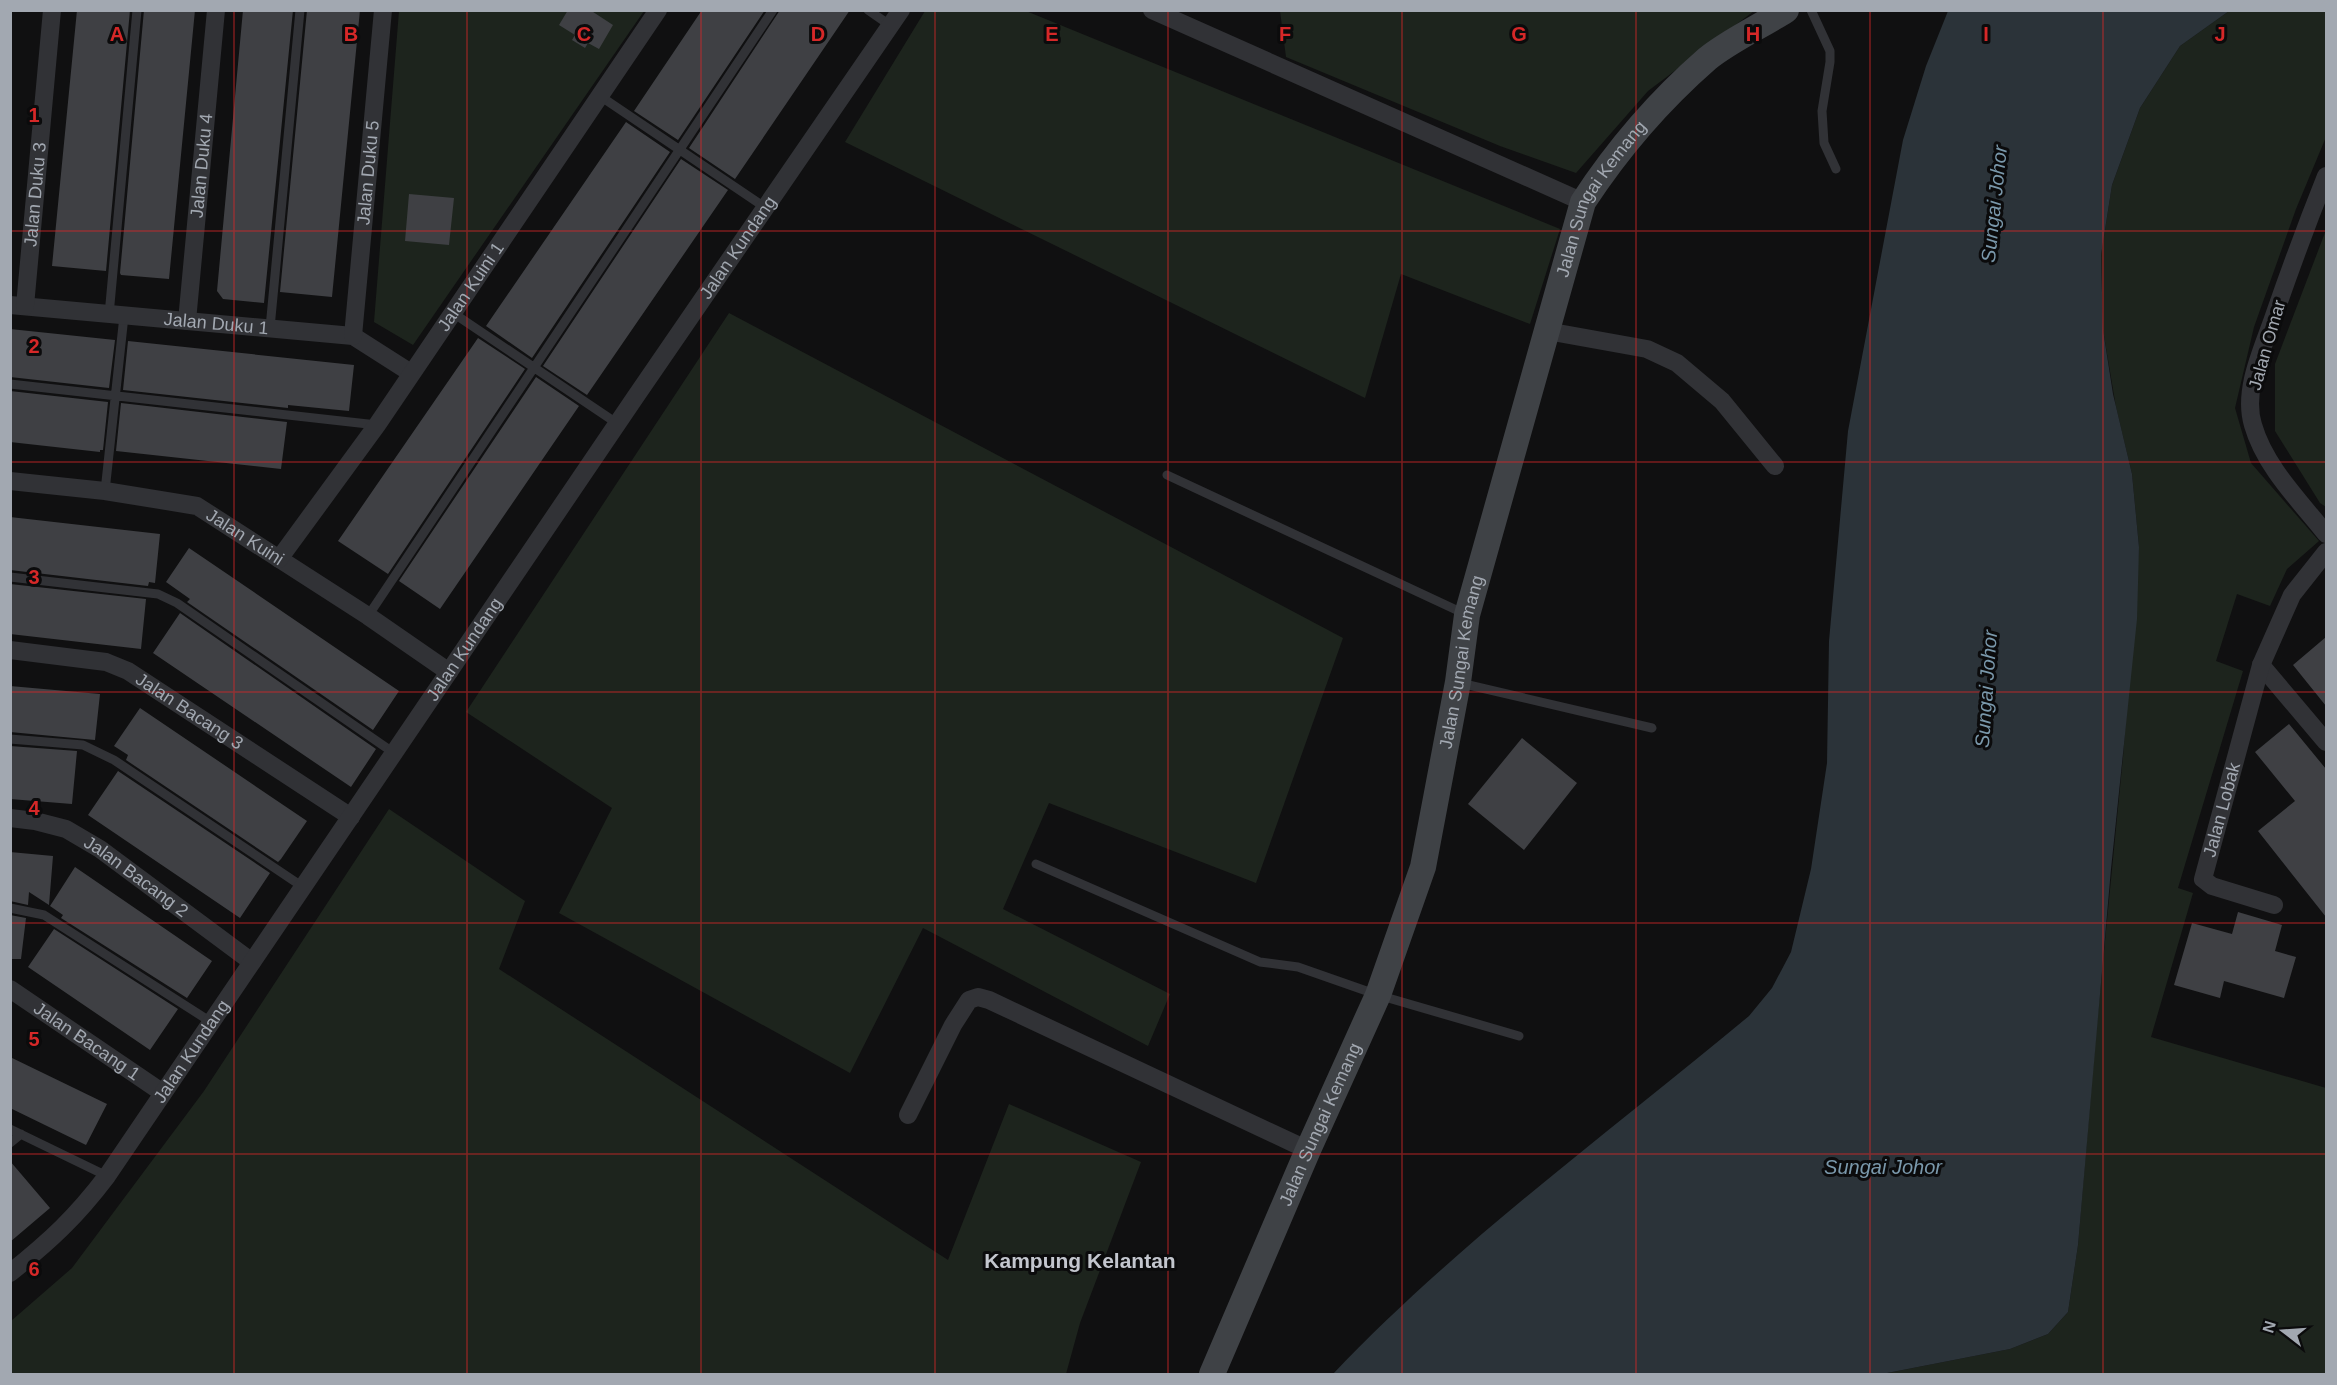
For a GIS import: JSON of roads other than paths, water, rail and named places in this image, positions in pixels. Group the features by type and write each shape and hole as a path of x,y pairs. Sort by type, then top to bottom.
{"street":[{"name":"Jalan Duku 3","path":"18,306 52,10"},
{"name":"Jalan Duku 4","path":"188,321 216,10"},
{"name":"Jalan Duku 5","path":"353,336 383,10"},
{"name":"Jalan Kuini 1","path":"279,559 377,424 658,10"},
{"name":"Jalan Kundang","path":"10,1273 54,1237 75,1216 107,1176 448,672 901,10"},
{"path":"1152,10 1583,202"},
{"name":"Jalan Sungai Kemang","path":"1212,1374 1308,1150 1378,995 1423,867 1458,682 1467,615 1583,202 1604,169 1661,104 1709,57 1786,10"},
{"name":"Jalan Omar","path":"2326,176 2295,254 2256,371 2250,409 2258,440 2270,463 2326,534"},
{"name":"Jalan Duku 1","path":"18,306 353,336 411,373"},
{"path":"1547,331 1647,350 1677,363 1722,400 1776,466"},
{"name":"Jalan Kuini","path":"10,481 105,491 197,506 368,616 448,672"},
{"name":"Jalan Lobak","path":"2274,905 2212,886 2203,879 2261,665 2292,595 2326,552"},
{"name":"Jalan Bacang 3","path":"10,650 106,662 128,671 351,817"},
{"path":"2261,665 2326,742"},
{"name":"Jalan Bacang 2","path":"10,818 35,821 66,829 100,849 252,962"},
{"name":"Jalan Bacang 1","path":"10,989 163,1093"},
{"path":"908,1115 953,1025 969,1000 978,997 989,1000 1308,1150"}],"lane":[{"path":"105,491 115,396 116,315 137,10"},
{"path":"270,328 300,10"},
{"path":"368,616 773,10"},
{"path":"868,10 891,26"},
{"path":"1811,10 1830,51 1822,111 1824,143 1836,169"},
{"path":"600,96 766,208"},
{"path":"453,313 618,424"},
{"path":"10,384 377,424"},
{"path":"1167,475 1467,615"},
{"path":"10,577 158,594 177,603 394,753"},
{"path":"1458,682 1652,728"},
{"path":"10,739 83,745 114,760 303,887"},
{"path":"1036,864 1260,962 1298,967 1378,995 1519,1036"},
{"path":"10,908 44,915 211,1022"},
{"path":"10,1129 107,1176"},
{"path":"10,1143 21,1134"}],"water":[{"name":"Sungai Johor","path":"1948,11 2229,11 2180,46 2140,108 2112,185 2101,255 2103,330 2113,394 2132,474 2139,547 2137,619 2111,869 2078,1245 2068,1312 2048,1334 2010,1349 1882,1374 1333,1374 1431,1279 1482,1234 1749,1016 1772,988 1791,952 1811,869 1827,763 1829,641 1848,431 1903,140 1926,66"}],"district":[{"name":"Kampung Kelantan","path":"1080,1261"}]}
